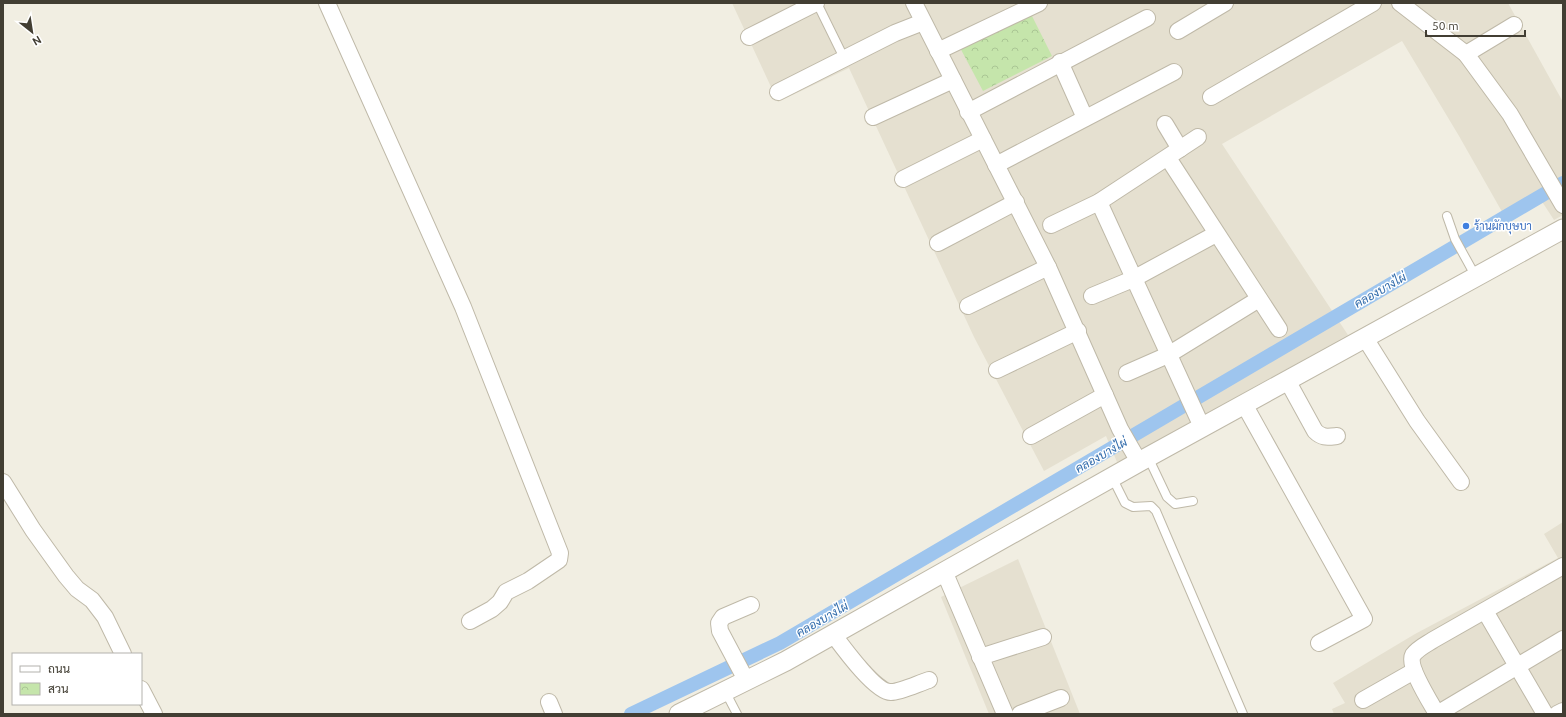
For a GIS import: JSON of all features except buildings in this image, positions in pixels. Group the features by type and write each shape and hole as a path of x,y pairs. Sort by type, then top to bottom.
{"street":[{"path":"327,3 463,307 557,542 560,553 559,560 528,581 506,592 500,602 470,621"},
{"path":"749,37 817,3"},
{"path":"914,3 968,112 1016,202 1048,268 1078,331 1122,433 1140,458"},
{"path":"1178,31 1225,3"},
{"path":"1211,97 1373,3"},
{"path":"1400,3 1466,54 1510,114 1563,206"},
{"path":"938,51 1035,4"},
{"path":"968,112 1060,62 1147,18"},
{"path":"778,92 895,33 923,22"},
{"path":"1466,54 1514,25"},
{"path":"1060,62 1085,118"},
{"path":"996,165 1174,72"},
{"path":"873,116 952,80"},
{"path":"1165,124 1174,154 1216,234 1279,329"},
{"path":"1051,226 1099,202 1198,137"},
{"path":"903,179 983,139"},
{"path":"938,243 1016,202"},
{"path":"1099,202 1199,421"},
{"path":"679,714 725,691 744,676 833,634 1112,477 1199,421 1244,404 1563,229"},
{"path":"1092,296 1133,279 1216,234"},
{"path":"968,306 1048,268"},
{"path":"1127,373 1168,355 1259,299"},
{"path":"997,370 1078,331"},
{"path":"1365,338 1417,421 1461,482"},
{"path":"1287,380 1315,431 1320,436 1325,438 1337,436"},
{"path":"1031,436 1105,395"},
{"path":"1244,404 1364,619 1318,643"},
{"path":"3,482 33,530 66,576 76,589 92,600 105,617 123,653"},
{"path":"1562,570 1485,611 1418,650 1413,656 1412,662 1414,671 1437,714 1563,639"},
{"path":"944,571 1005,714"},
{"path":"744,676 720,631 719,623 723,617 751,605"},
{"path":"1485,611 1545,714"},
{"path":"833,634 851,658 879,689 890,692 929,680"},
{"path":"980,657 1043,636"},
{"path":"1363,700 1414,671"},
{"path":"142,691 154,714"},
{"path":"1020,714 1061,698"},
{"path":"1557,714 1563,711"}],"lane":[{"path":"817,3 844,58"},
{"path":"1447,216 1455,239 1476,277"},
{"path":"1140,458 1166,497 1175,504 1194,501"},
{"path":"1112,477 1125,504 1133,507 1151,506 1156,511 1243,714"},
{"path":"725,691 737,714"}],"shaded area":[{"path":"732,3 1508,3 1563,102 1563,215 1554,220 1539,197 1505,217 1459,136 1402,41 1222,144 1348,335 1123,460 1117,462 1106,436 1044,471 974,337 849,68 778,102"},
{"path":"1563,522 1563,714 1334,714 1332,709 1345,703 1333,683 1415,634 1558,558 1544,534"},
{"path":"1018,559 1080,714 989,714 941,597"}],"green space":[{"path":"1028,8 1052,56 983,91 958,44"}],"waterway":[{"name":"คลองบางไผ่","path":"631,714 780,643 1563,183"}],"place":[{"name":"ร้านผักบุษบา","path":"1466,226"}]}
